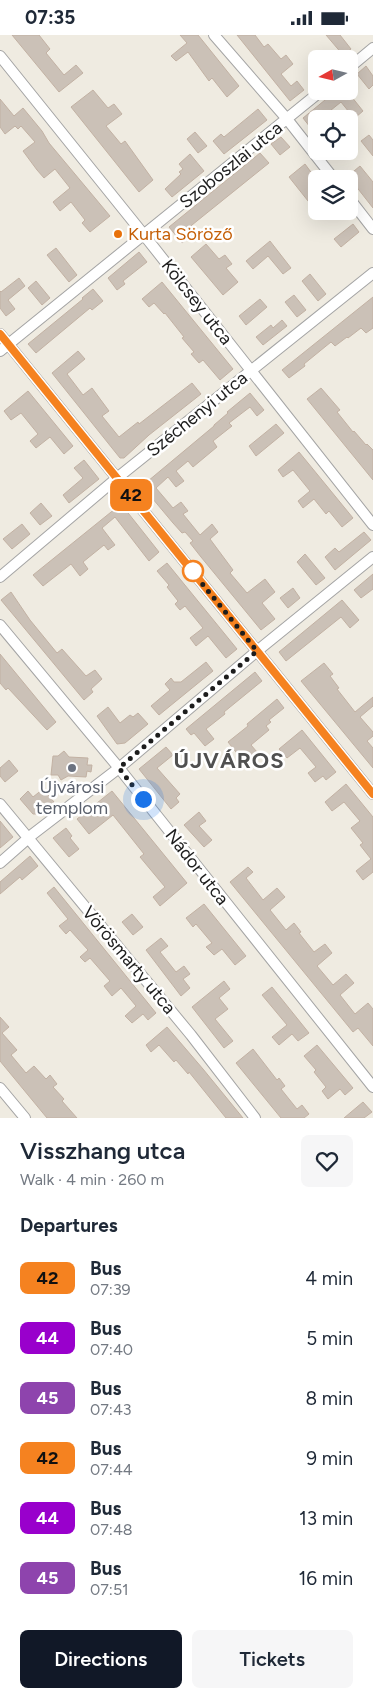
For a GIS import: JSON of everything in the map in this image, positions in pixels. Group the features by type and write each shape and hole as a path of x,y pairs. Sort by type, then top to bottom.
{"street":[{"path":"214,35 287,119 327,170"},
{"path":"358,60 373,48"},
{"name":"Kölcsey utca","path":"0,57 144,235 373,525"},
{"name":"Szoboszlai utca","path":"0,351 310,100"},
{"path":"358,210 373,229"},
{"name":"Széchenyi utca","path":"0,577 117,478 373,273"},
{"path":"0,334 373,794"},
{"path":"0,863 119,768 257,651 373,557"},
{"name":"Nádor utca","path":"0,625 119,768 373,1087"},
{"name":"Vörösmarty utca","path":"0,804 191,1035 255,1118"},
{"path":"0,1088 25,1118"}],"building":[{"path":"12,35 39,35 50,49 46,53 64,75 76,65 83,73 59,92"},
{"path":"180,35 198,35 239,86 227,97 212,78 209,81 188,52 176,61 171,56 187,43"},
{"path":"237,35 255,35 264,47 268,44 281,59 286,55 293,64 281,74 291,86 297,81 304,90 290,101"},
{"path":"326,35 340,35 351,49 339,50"},
{"path":"366,66 373,76 373,85 369,89 358,75"},
{"path":"93,90 108,108 114,104 122,114 106,126 121,144 125,141 153,180 139,192 71,107"},
{"path":"0,99 14,116 23,108 42,131 49,143 110,216 90,232 82,223 85,220 71,202 60,211 53,202 70,188 55,169 44,178 37,170 23,151 35,142 21,126 18,129 15,126 5,134 0,127"},
{"path":"325,100 354,100 363,111 358,115 358,110 347,110 341,102 331,110 313,110"},
{"path":"258,109 267,120 224,154 213,141 221,134 224,137"},
{"path":"308,114 308,124 303,118"},
{"path":"195,132 207,146 198,153 187,139"},
{"path":"369,135 373,140 373,156 361,141"},
{"path":"281,137 290,147 280,155 271,144"},
{"path":"260,153 269,163 187,229 191,235 182,243 169,227"},
{"path":"190,154 204,171 172,197 165,189 181,174 179,172 183,169 179,164"},
{"path":"305,164 309,170 308,201 289,177"},
{"path":"360,166 373,182 373,208 358,189 358,170 355,170"},
{"path":"353,224 359,232 341,247 334,239"},
{"path":"270,241 291,268 283,274 268,256 253,269 246,261"},
{"path":"206,244 219,259 225,255 232,264 226,268 238,282 223,295 191,257"},
{"path":"56,248 77,275 69,282 47,255"},
{"path":"139,252 147,262 123,281 125,284 117,290 108,278"},
{"path":"310,274 326,294 318,301 302,281"},
{"path":"19,278 25,286 8,300 15,309 6,316 0,308 0,291"},
{"path":"36,281 50,298 42,305 28,288"},
{"path":"162,282 233,369 220,380 203,360 199,363 191,354 194,352 165,313 154,303 149,307 142,299"},
{"path":"93,289 103,301 92,310 90,308 36,353 28,344"},
{"path":"294,295 306,310 297,317 285,302"},
{"path":"373,297 373,328 366,333 361,328 335,346 331,342 289,378 282,370"},
{"path":"260,299 267,307 246,325 239,316"},
{"path":"282,320 287,326 263,345 256,337 271,325 273,328"},
{"path":"78,351 85,359 67,374 83,395 92,388 109,411 102,416 119,437 192,383 201,394 149,435 124,458 120,458 52,373"},
{"path":"321,388 340,410 337,412 353,432 373,450 373,480 307,399"},
{"path":"28,391 73,446 64,454 50,437 36,448 30,441 38,434 21,413 11,420 4,411"},
{"path":"250,393 264,410 257,416 250,407 229,423 232,426 213,441 217,447 193,467 188,461 176,471 184,481 176,487 168,477 156,488 173,508 181,502 188,511 183,514 200,535 212,524 218,532 210,539 233,570 230,573 247,593 265,579 275,592 262,603 275,619 261,630 190,543 193,541 185,532 182,533 142,486 214,426 227,412"},
{"path":"276,424 284,433 256,456 249,446"},
{"path":"299,452 353,518 342,527 329,511 326,514 314,499 303,508 298,501 310,491 293,470 283,477 278,470"},
{"path":"84,460 99,479 69,503 63,495 83,478 74,468"},
{"path":"41,503 52,516 40,525 30,513"},
{"path":"121,504 159,552 149,561 115,517 102,528 115,545 108,550 104,545 83,562 88,569 80,576 71,564 43,586 33,575"},
{"path":"22,524 30,534 12,549 3,539"},
{"path":"364,532 371,540 335,570 325,557 335,548 339,552"},
{"path":"305,554 325,578 316,585 297,562"},
{"path":"167,563 237,649 226,658 208,636 196,646 190,638 203,628 185,606 180,610 175,604 178,601 167,587 169,585 157,571"},
{"path":"373,574 373,589 361,598 354,590"},
{"path":"293,588 300,598 288,608 280,598"},
{"path":"11,592 30,620 57,653 62,649 86,676 95,670 102,679 91,689 93,692 84,700 1,600"},
{"path":"342,600 359,620 350,628 341,617 286,661 279,652"},
{"path":"0,654 56,722 47,730 8,688 6,690 0,683"},
{"path":"206,662 213,671 159,715 151,706 170,690 165,684 171,678 174,682 181,682"},
{"path":"324,663 333,674 330,676 339,688 337,689 355,712 373,697 373,706 360,717 373,732 373,736 367,741 373,748 373,768 301,681"},
{"path":"255,672 262,681 206,729 214,739 205,746 194,733 191,735 186,729"},
{"path":"277,699 284,708 269,720 271,722 266,726 269,730 251,745 257,752 257,756 253,759 248,758 244,762 228,742"},
{"path":"108,707 120,723 130,715 133,717 138,713 148,724 125,743 117,744 97,716"},
{"path":"302,730 336,772 326,780 323,776 315,782 308,773 316,767 300,748 287,758 279,749"},
{"path":"166,747 173,755 157,768 180,794 176,798 179,802 171,809 139,769"},
{"name":"Újvárosi templom","path":"64,751 69,757 88,758 87,765 92,765 91,772 87,771 86,777 68,776 61,780 58,775 51,775 53,756 58,756"},
{"path":"9,760 18,771 5,782 0,776 0,768"},
{"path":"346,784 373,817 373,872 363,880 356,871 371,859 360,845 363,843 351,828 360,821 344,802 332,811 325,802"},
{"path":"43,789 54,802 40,814 33,814 20,799 28,791 33,797"},
{"path":"112,791 187,883 160,906 153,897 165,887 140,857 144,854 113,815 89,834 77,819"},
{"path":"199,812 206,821 199,826 212,840 204,847 184,825"},
{"path":"0,821 13,837 0,848"},
{"path":"66,828 72,836 70,838 79,849 69,857 53,838"},
{"path":"30,856 38,866 22,880 20,877 0,894 0,882"},
{"path":"248,867 253,872 246,878 263,900 277,888 285,897 270,910 286,930 294,923 301,932 299,933 314,952 325,944 332,953 317,966 333,985 346,974 354,983 340,995 355,1014 368,1003 373,1009 373,1046 358,1028 353,1032 230,882"},
{"path":"54,887 156,1013 148,1020 143,1014 132,1023 125,1016 136,1006 121,988 112,996 104,986 110,981 90,958 85,962 80,957 88,950 70,930 66,934 59,926 68,919 47,893"},
{"path":"204,904 246,956 235,965 222,949 214,955 206,947 212,943 196,924 193,927 186,918"},
{"path":"132,914 143,927 133,935 122,922"},
{"path":"161,938 168,946 160,952 176,972 184,966 190,974 183,979 190,988 181,996 146,950"},
{"path":"224,981 230,989 219,998 228,1009 215,1019 233,1041 224,1048 192,1007"},
{"path":"272,987 309,1033 298,1041 292,1034 279,1045 272,1037 287,1025 262,995"},
{"path":"0,1017 9,1027 2,1033 17,1050 11,1055 26,1073 34,1066 46,1079 50,1075 57,1084 53,1087 77,1118 47,1118 0,1061"},
{"path":"167,1027 243,1118 226,1118 189,1072 188,1074 176,1060 174,1062 159,1045 151,1052 146,1045"},
{"path":"317,1045 353,1088 345,1095 340,1089 328,1099 322,1091 326,1087 314,1072 316,1070 304,1056"},
{"path":"253,1049 277,1080 279,1078 285,1086 281,1089 297,1109 302,1105 309,1114 304,1118 281,1118 236,1063"},
{"path":"363,1102 372,1112 364,1118 344,1118"}],"bus line":[{"name":"42","path":"0,334 373,794"}],"place":[{"name":"Kurta Söröző","path":"118,234"},
{"name":"Újvárosi templom","path":"72,768"}],"district":[{"name":"ÚJVÁROS","path":"229,760"}],"route":[{"path":"143,799 119,768 257,651 187,565 193,571"}]}
